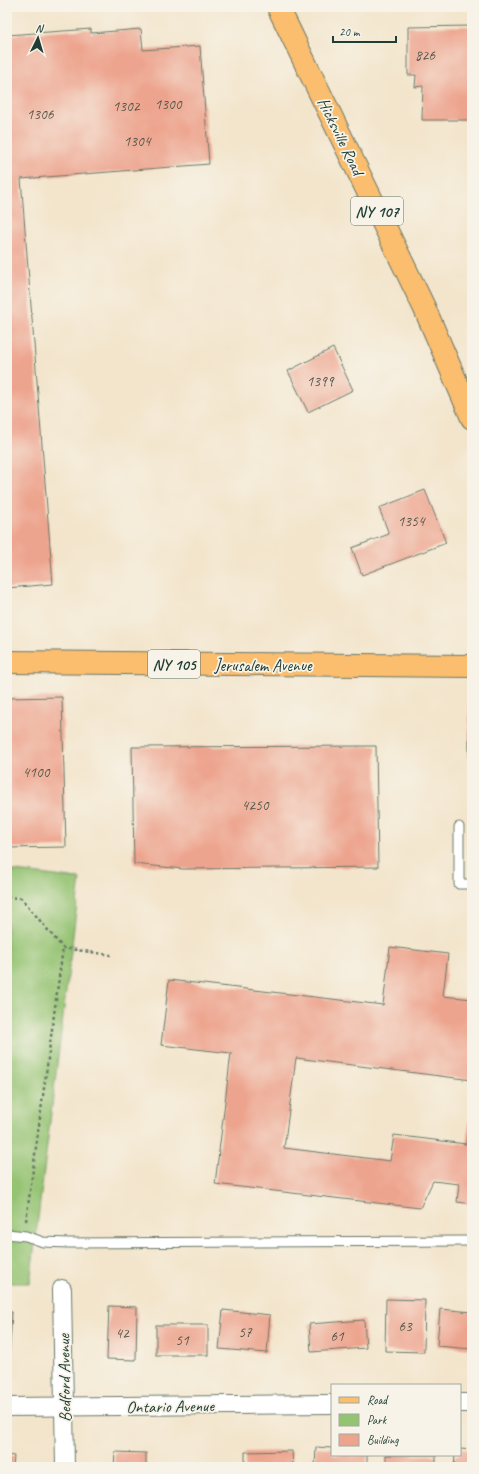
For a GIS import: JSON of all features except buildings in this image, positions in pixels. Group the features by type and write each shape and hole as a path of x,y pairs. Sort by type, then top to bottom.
{"main road":[{"name":"Hicksville Road","path":"278,7 424,307 472,418"},
{"name":"Jerusalem Avenue","path":"7,662 472,666"}],"street":[{"name":"Bedford Avenue","path":"62,1289 65,1467"},
{"path":"461,1403 472,1403"},
{"name":"Ontario Avenue","path":"7,1407 331,1404"}],"lane":[{"path":"459,826 459,884 472,884"},
{"path":"7,1234 24,1236 43,1242 69,1243 472,1241"}],"path":[{"path":"7,897 21,898 63,948 111,955"},
{"path":"24,1236 63,948"}],"green space":[{"path":"7,870 80,879 30,1283 7,1283"}]}
